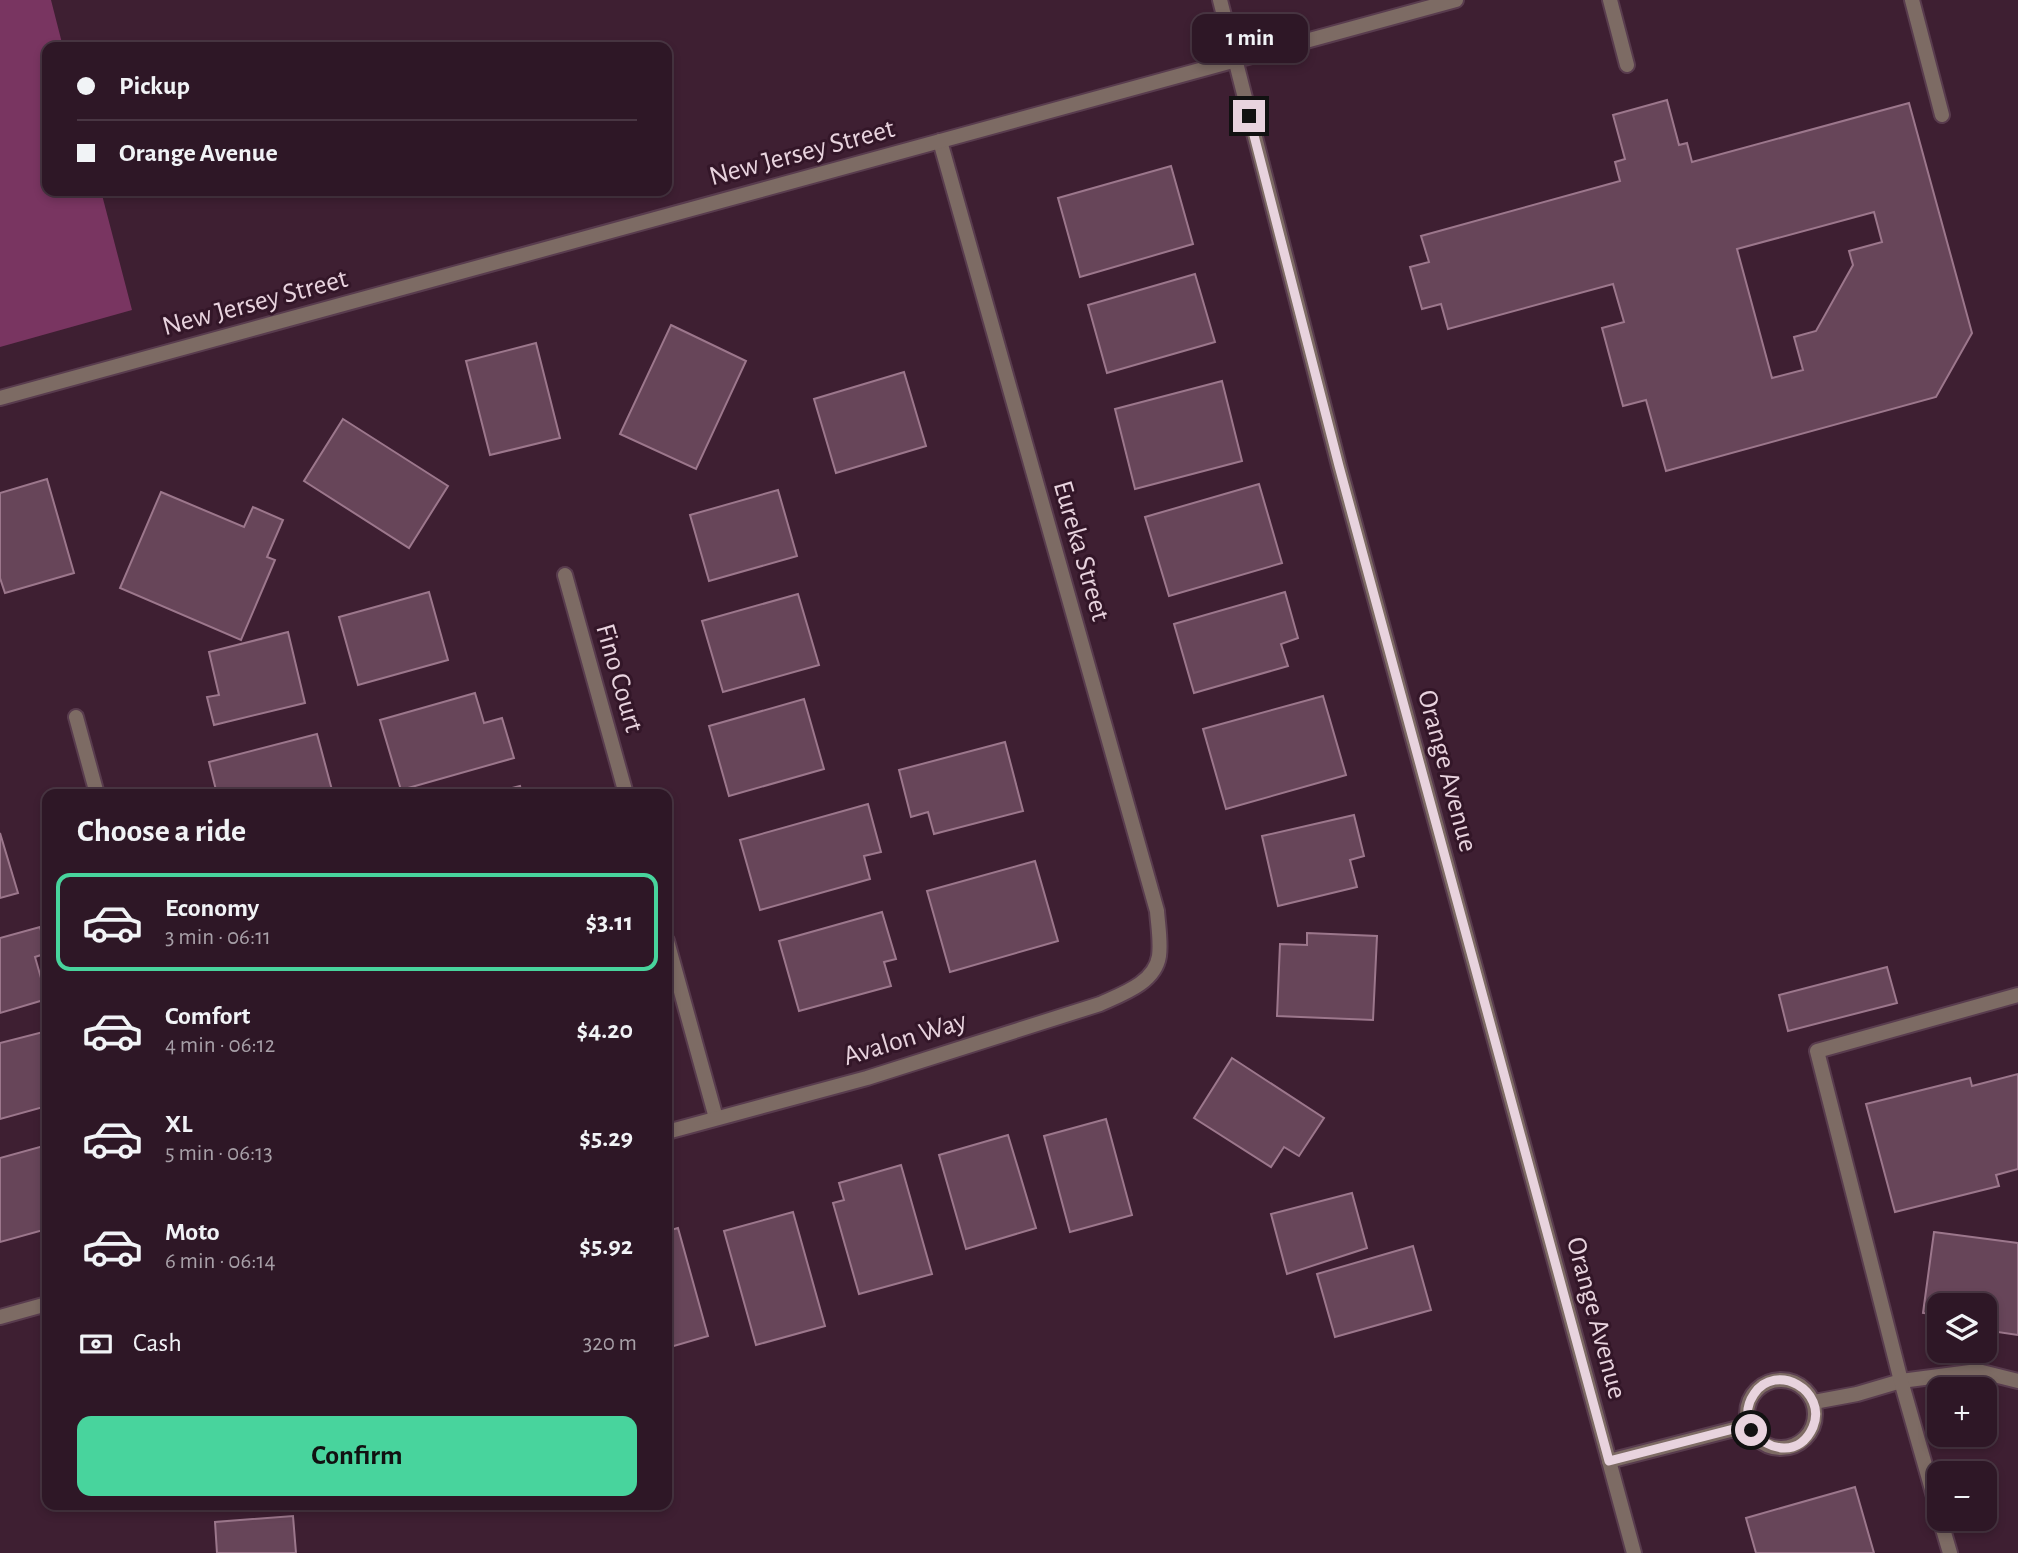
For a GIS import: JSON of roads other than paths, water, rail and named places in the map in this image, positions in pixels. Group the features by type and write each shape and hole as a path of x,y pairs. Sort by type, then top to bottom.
{"street":[{"name":"Orange Avenue","path":"1220,0 1339,466 1634,1553"},
{"name":"New Jersey Street","path":"0,398 1455,0"},
{"path":"1610,0 1627,65"},
{"path":"1912,0 1942,115"},
{"name":"Eureka Street","path":"940,141 1157,911 1159,957 1150,975"},
{"name":"Fino Court","path":"565,575 625,789"},
{"path":"76,717 96,789"},
{"path":"672,959 716,1118"},
{"name":"Avalon Way","path":"672,1131 867,1078 1100,1004 1133,989 1150,975"},
{"path":"1927,1472 1901,1381 1817,1051 2018,995"},
{"path":"0,1317 42,1305"},
{"path":"1814,1402 1857,1394 1901,1381 1979,1371 2018,1381"},
{"path":"1784,1379 1798,1384 1808,1392 1814,1402 1814,1426 1808,1436 1798,1444 1785,1448 1772,1447 1759,1441 1749,1425 1746,1416 1749,1401 1757,1389 1769,1381 1784,1379"},
{"path":"1609,1461 1749,1425"},
{"path":"1944,1531 1950,1553"}]}
